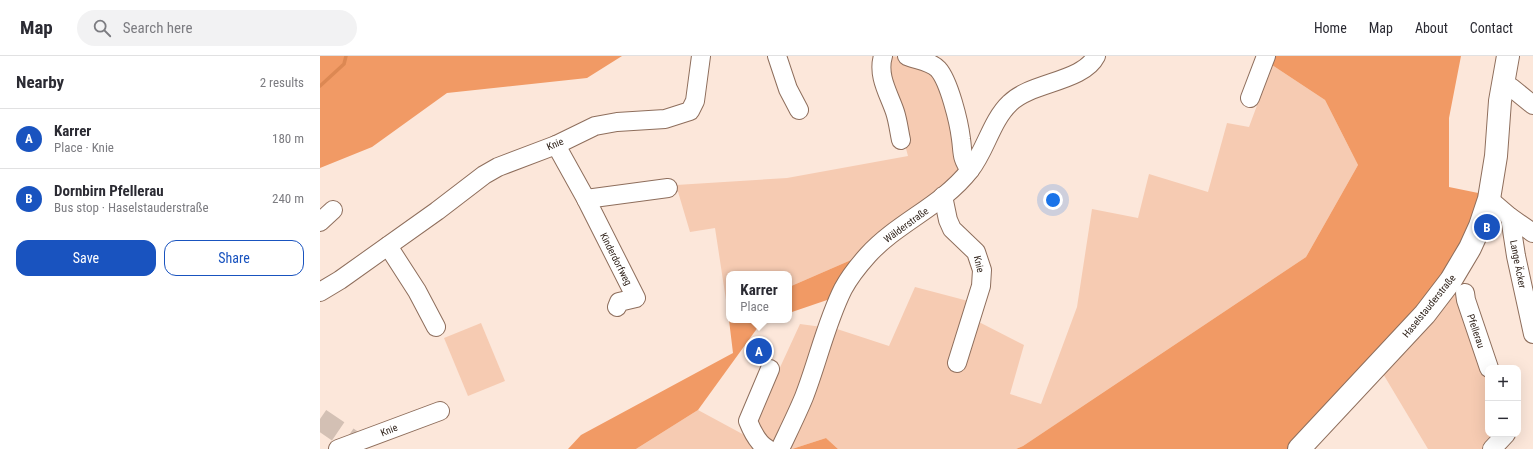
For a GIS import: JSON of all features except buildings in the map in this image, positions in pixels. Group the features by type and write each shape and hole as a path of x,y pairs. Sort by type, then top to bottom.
{"main road":[{"name":"Haselstauderstraße","path":"1299,449 1425,314 1451,280 1470,248 1480,226 1489,199 1496,156 1503,82 1508,56"}],"street":[{"name":"Knie","path":"320,292 340,280 437,211 484,174 518,158 556,145 595,126 617,122 665,119 690,111 696,101 701,56"},
{"path":"777,56 788,89 799,110"},
{"path":"883,56 882,62 884,84 896,113 901,140"},
{"path":"907,56 930,60 944,78 958,123 961,154 970,170"},
{"name":"Wälderstraße","path":"780,449 804,397 843,289 854,271 890,233 933,205 970,170 1002,112 1010,102 1024,93 1078,72 1093,61 1096,56"},
{"path":"1250,98 1266,56"},
{"path":"1503,82 1533,105"},
{"name":"Kinderdorfweg","path":"556,145 586,199 636,298 619,302 617,306"},
{"path":"586,199 668,188"},
{"name":"Knie","path":"943,196 948,220 952,229 976,252 982,270 981,286 957,363"},
{"path":"1489,199 1510,217 1533,233"},
{"name":"Lange Äcker","path":"1510,217 1516,256 1533,334"},
{"path":"388,246 418,291 436,327"},
{"name":"Pfellerau","path":"1465,293 1488,365"},
{"path":"768,449 765,448 758,440 751,430 748,421 770,369"},
{"name":"Knie","path":"338,449 440,411"},
{"path":"1492,449 1503,437"}],"shaded area":[{"path":"320,56 622,56 587,78 447,93 372,147 320,168"},
{"path":"888,56 899,57 938,76 963,169 858,257 792,286 792,271 726,271 726,300 715,228 690,232 676,185 787,178 908,156 884,67"},
{"path":"1273,56 1461,56 1449,118 1449,187 1488,195 1458,265 1293,449 1016,449 1023,446 1306,257 1358,165 1325,100 1272,65"},
{"path":"1272,65 1325,100 1358,165 1306,257 1023,446 1016,449 838,449 826,438 792,449 636,449 698,410 748,437 800,324 837,329 889,346 915,287 972,302 975,320 1024,345 1010,394 1041,404 1077,307 1092,209 1138,218 1149,174 1208,192 1227,123 1249,127"},
{"path":"858,257 833,298 792,312 792,286"},
{"path":"1447,280 1461,301 1485,369 1485,437 1492,437 1482,449 1428,449 1376,362"},
{"path":"481,323 505,381 468,396 444,338"},
{"path":"729,323 761,323 698,410 636,449 568,449 581,435 733,353"},
{"path":"826,438 838,449 792,449"}],"waterway":[{"path":"320,86 344,64 346,56"}],"tunnel":[{"path":"320,419 364,449"}],"place":[{"name":"Dornbirn Pfellerau","path":"1487,227"},
{"name":"Karrer","path":"759,351"}]}
